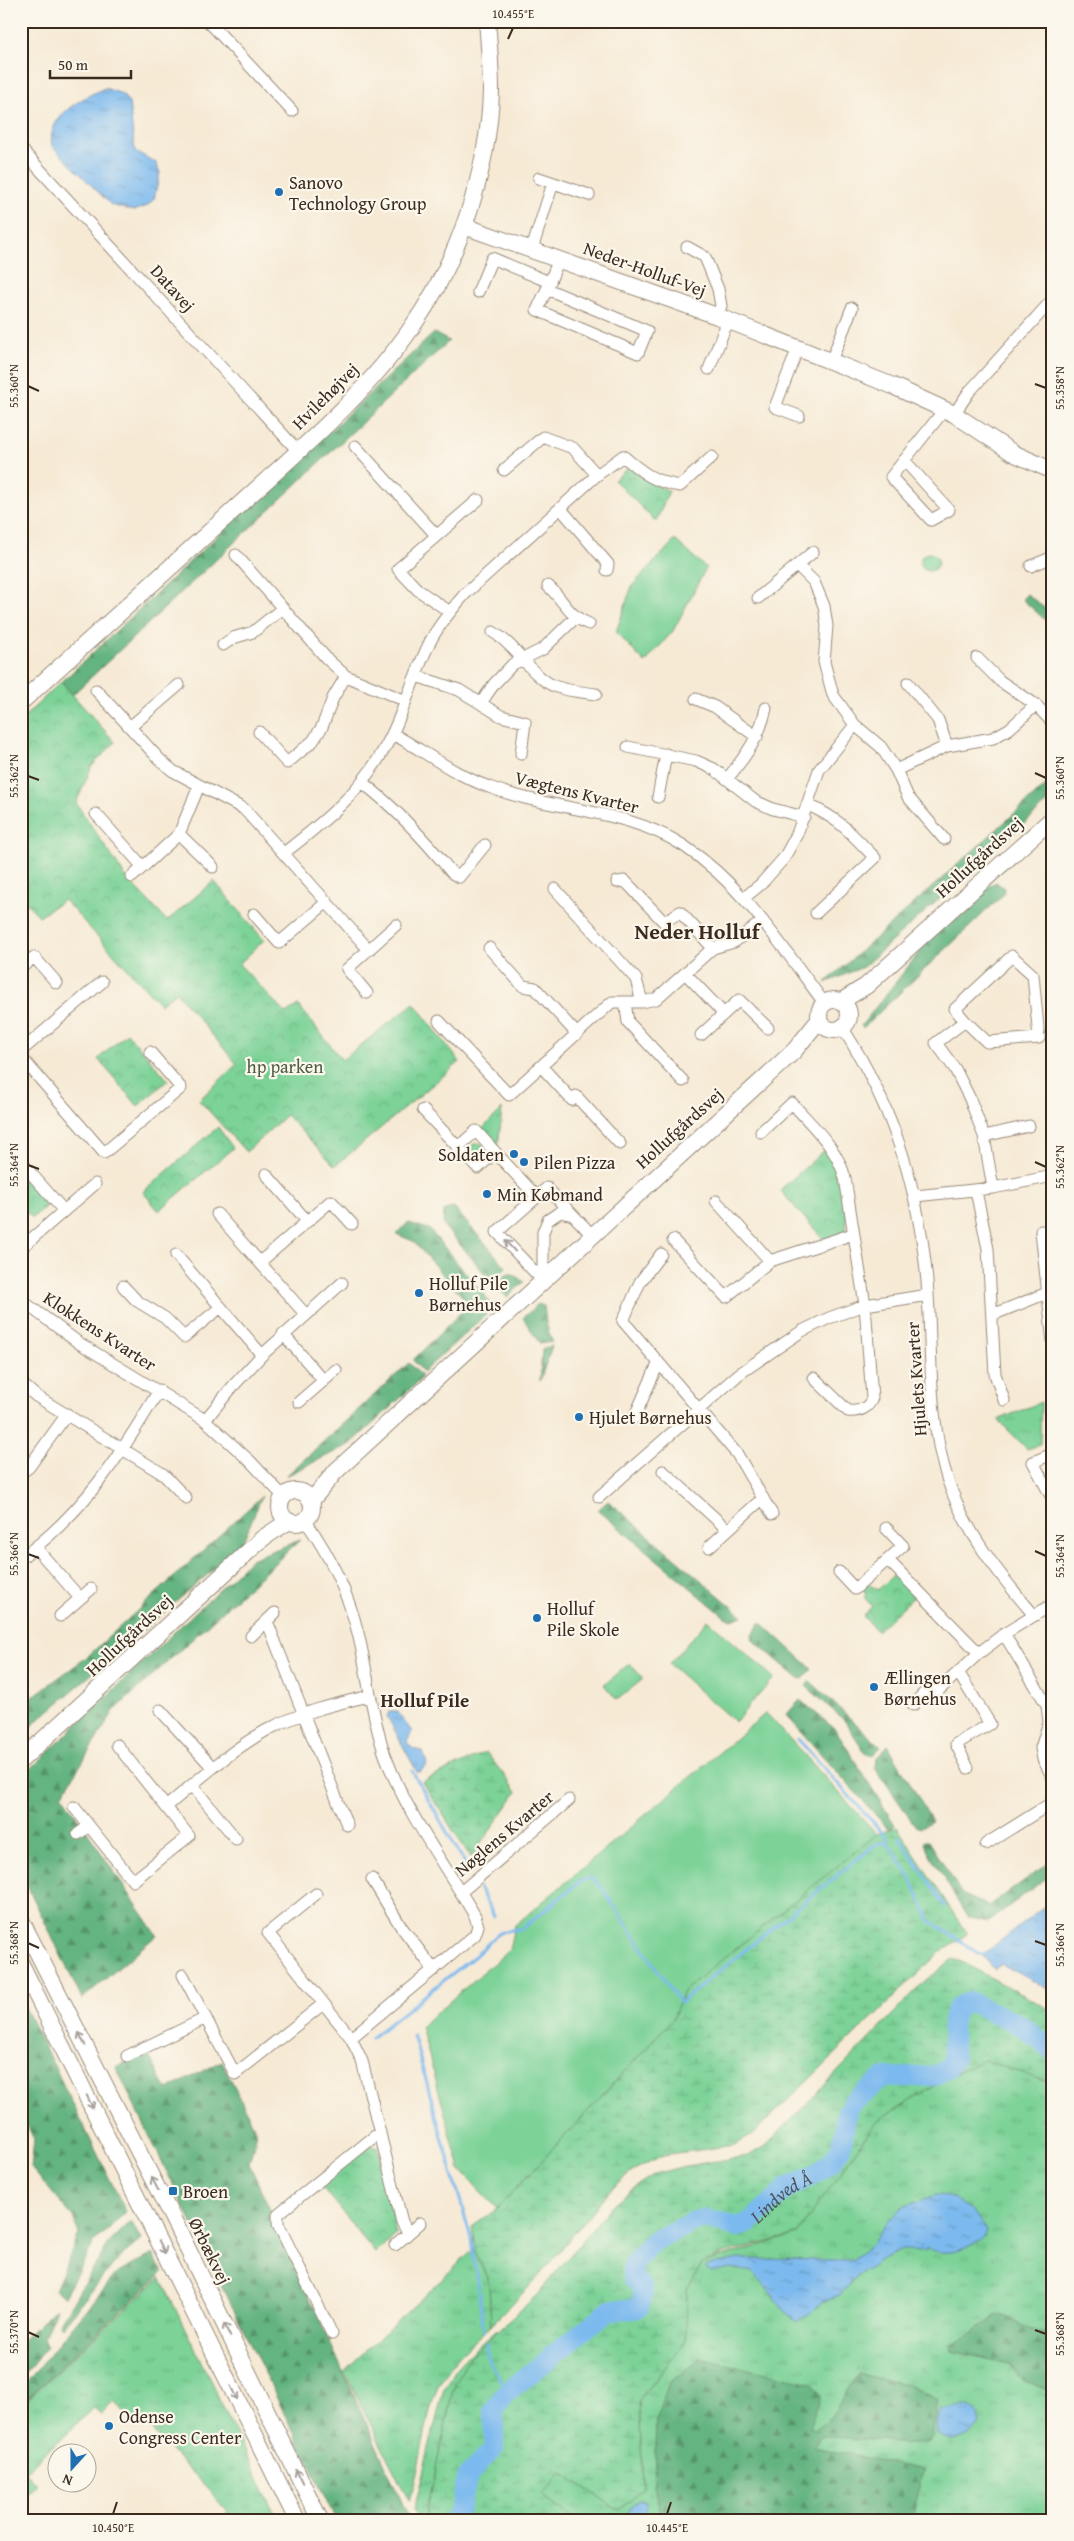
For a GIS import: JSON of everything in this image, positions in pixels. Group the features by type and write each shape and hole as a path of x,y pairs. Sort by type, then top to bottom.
{"street":[{"path":"208,21 292,111"},
{"name":"Hvilehøjvej","path":"21,702 354,398 413,326 437,284 464,226 487,137 491,92 487,21"},
{"name":"Datavej","path":"21,149 298,451"},
{"path":"539,178 589,195"},
{"path":"532,249 554,183"},
{"name":"Neder-Holluf-Vej","path":"464,226 722,318 831,361 949,411 1013,453 1053,470"},
{"name":"Neder-Holluf-Vej","path":"687,247 705,257 718,289 722,318 709,369"},
{"name":"Neder-Holluf-Vej","path":"478,292 492,258 548,285 647,331 638,352 538,310 548,285 559,259"},
{"path":"904,460 949,510 932,520 890,477 904,460 969,392 1053,299"},
{"path":"831,361 852,308"},
{"path":"798,348 775,407 799,416"},
{"path":"504,470 543,437 573,448 597,475"},
{"path":"355,446 436,535"},
{"path":"284,853 335,812 363,783 393,734 431,640 465,594 597,475 623,456 642,473 660,483 680,486 712,457"},
{"path":"450,612 418,590 398,569 478,500"},
{"path":"561,509 608,564 607,570"},
{"path":"758,598 813,552"},
{"path":"236,555 327,659 346,676 406,701"},
{"path":"1031,566 1053,557"},
{"path":"798,566 814,582 824,606 827,626 824,662 833,695 855,725 881,747 896,770 908,797 944,839"},
{"path":"548,586 557,594 574,618 589,624"},
{"path":"223,645 233,638 253,632 283,608"},
{"path":"481,703 494,684 513,664 543,648 574,618"},
{"path":"493,632 508,641 542,678 554,686 596,694"},
{"path":"977,658 1000,681 1036,706 1053,722"},
{"path":"259,732 287,763 313,741 322,727 333,698 346,676"},
{"name":"Vægtens Kvarter","path":"416,676 459,690 501,716 525,722 521,754"},
{"path":"908,683 938,720 948,746"},
{"path":"130,727 179,685"},
{"path":"96,690 160,760 172,770 244,809 368,950"},
{"path":"696,699 715,707 757,737"},
{"path":"896,770 948,746 994,738 1009,729 1036,706"},
{"path":"727,778 748,753 757,737 766,708"},
{"path":"744,898 761,884 784,858 804,817 819,770 855,725"},
{"name":"Vægtens Kvarter","path":"393,734 488,787 623,820 647,828 683,845 717,870 744,898 762,921 838,1006"},
{"path":"628,747 696,761 727,778 755,801 773,809 804,817"},
{"name":"Vægtens Kvarter","path":"658,797 666,754"},
{"path":"363,783 393,807 452,873 459,877 485,845"},
{"path":"132,877 179,834 199,786"},
{"path":"808,805 829,815 845,826 875,858 816,913"},
{"path":"96,814 143,867"},
{"name":"Hollufgårdsvej","path":"838,1006 866,986 1053,818"},
{"path":"179,834 213,867"},
{"path":"617,882 625,881 664,922 680,912 713,948"},
{"path":"555,889 636,979 642,1002"},
{"path":"254,914 275,946 327,902"},
{"path":"439,1021 509,1095 612,1002 642,1002 656,999 713,948 734,942 762,921"},
{"path":"367,993 347,969 396,925"},
{"path":"488,948 524,986 535,988 577,1034"},
{"path":"1012,956 1032,974 1039,1038 987,1042 965,1020 955,1009 1012,956"},
{"path":"21,968 34,957 57,983"},
{"path":"686,973 724,1014"},
{"path":"21,1051 102,982"},
{"path":"701,1035 739,1000 768,1028"},
{"path":"624,1002 628,1022 682,1081"},
{"path":"838,1006 848,1020 830,1025 820,1011 838,1006"},
{"path":"965,1020 936,1043 958,1076 984,1136 992,1188"},
{"name":"Hollufgårdsvej","path":"21,1760 290,1513 312,1512 307,1497 794,1051 830,1025"},
{"name":"Hjulets Kvarter","path":"830,1025 861,1057 884,1103 902,1146 915,1196 924,1245 933,1420 948,1481 958,1507 980,1548 1003,1580 1033,1614"},
{"path":"21,1057 104,1153 181,1088 150,1052"},
{"path":"541,1066 572,1100 576,1096 620,1144"},
{"path":"761,1132 792,1103 833,1149 841,1163 865,1305 872,1398 870,1404 865,1408 848,1411 814,1378"},
{"path":"423,1110 478,1168 495,1152"},
{"path":"984,1136 1029,1126"},
{"path":"458,1147 476,1130 537,1197"},
{"path":"21,1162 64,1211"},
{"path":"266,1174 307,1221"},
{"path":"915,1196 976,1191 1053,1176"},
{"path":"21,1248 95,1184"},
{"path":"543,1281 497,1232 546,1188 592,1236"},
{"path":"976,1191 988,1249 994,1374 1004,1400"},
{"path":"716,1201 770,1261"},
{"path":"260,1262 331,1202 352,1224"},
{"path":"543,1281 544,1232 548,1220 560,1212 573,1215"},
{"path":"218,1214 306,1314"},
{"path":"1041,1231 1053,1342"},
{"path":"673,1240 726,1297 770,1261 854,1234"},
{"path":"662,1254 640,1282 623,1321 736,1454 772,1514"},
{"path":"176,1255 262,1355"},
{"path":"205,1420 234,1385 283,1334 342,1283"},
{"path":"123,1286 136,1301 165,1318 184,1337 221,1307"},
{"path":"992,1315 1047,1293"},
{"name":"Hjulets Kvarter","path":"599,1498 739,1374 770,1351 829,1318 865,1305 928,1295"},
{"name":"Klokkens Kvarter","path":"21,1300 79,1343 160,1390 205,1420 250,1460 290,1513"},
{"path":"283,1334 324,1381"},
{"path":"634,1418 658,1364"},
{"path":"299,1402 336,1370"},
{"path":"23,1385 36,1396 163,1474 186,1498"},
{"name":"Klokkens Kvarter","path":"21,1558 36,1548 82,1503 124,1450 160,1390"},
{"path":"21,1473 29,1467 67,1414"},
{"path":"1052,1454 1034,1462 1053,1500"},
{"path":"663,1471 727,1529"},
{"path":"290,1513 293,1492 307,1497"},
{"path":"709,1547 763,1498"},
{"name":"Nøglens Kvarter","path":"290,1513 331,1562 349,1605 358,1633 369,1696 385,1754 414,1818 461,1892 475,1916 478,1926 475,1935 351,2038"},
{"path":"839,1572 855,1589 903,1546 886,1528"},
{"path":"36,1548 80,1598"},
{"path":"888,1560 979,1653"},
{"path":"60,1616 91,1589"},
{"path":"912,1706 926,1691 939,1690 979,1653 1004,1634 1033,1614 1053,1604"},
{"path":"251,1636 271,1617 304,1714 346,1825"},
{"path":"1004,1634 1047,1705 1049,1722 1041,1748 1043,1759 1053,1778"},
{"path":"958,1672 990,1724 956,1744 968,1768"},
{"path":"166,1807 237,1749 268,1730 304,1714 369,1696"},
{"path":"160,1710 214,1768"},
{"path":"74,1807 133,1881 190,1836 117,1745"},
{"path":"192,1785 236,1839"},
{"name":"Nøglens Kvarter","path":"461,1892 569,1800"},
{"path":"986,1844 1053,1802"},
{"path":"78,1834 89,1826"},
{"path":"372,1879 400,1925 434,1970"},
{"path":"316,1894 268,1933 351,2038 362,2061 402,2222 408,2234"},
{"name":"Ørbækvej","path":"21,1920 177,2228 320,2520"},
{"path":"21,1964 296,2520"},
{"path":"183,1975 235,2074 323,2004"},
{"path":"127,2056 206,2018"},
{"path":"332,2334 278,2224 278,2214 380,2132"},
{"path":"395,2245 420,2223"}],"green space":[{"path":"434,333 449,341 53,713 21,720"},
{"path":"629,467 646,480 669,491 656,522 614,480"},
{"path":"675,540 706,568 673,631 645,663 616,632 632,586"},
{"path":"929,553 935,556 938,562 935,568 929,571 923,568 920,562 923,556"},
{"path":"1027,594 1053,615 1053,627 1022,599"},
{"name":"hp parken","path":"61,682 115,742 92,766 76,803 125,876 167,921 214,881 264,940 239,964 286,1014 298,1005 342,1060 414,1003 460,1062 335,1166 286,1115 246,1152 199,1100 237,1064 176,992 160,1004 64,900 39,916 21,897 21,720"},
{"path":"1053,779 1053,798 863,967 825,983"},
{"path":"996,882 1004,888 1004,894 863,1028 861,1026 933,935 988,886"},
{"path":"127,1033 168,1080 138,1106 98,1059"},
{"path":"502,1109 498,1148 481,1130"},
{"path":"218,1127 233,1148 158,1210 143,1192"},
{"path":"478,1143 484,1145 486,1151 484,1157 478,1159 472,1157 470,1151 472,1145"},
{"path":"827,1148 843,1189 846,1222 845,1233 823,1239 780,1190"},
{"path":"21,1164 53,1200 32,1218 21,1206"},
{"path":"454,1208 506,1267 492,1282 443,1225 444,1210"},
{"path":"408,1223 429,1229 494,1307 423,1372 413,1360 469,1304 413,1241 396,1234"},
{"path":"507,1274 513,1274 524,1282 507,1297 495,1286"},
{"path":"538,1304 544,1306 546,1323 552,1342 540,1344 523,1318"},
{"path":"552,1346 540,1381 542,1349"},
{"path":"409,1363 421,1375 421,1379 351,1444 286,1476"},
{"path":"1041,1402 1040,1445 1027,1449 1000,1422 1000,1419"},
{"path":"262,1496 241,1546 21,1735 21,1705 87,1657"},
{"path":"608,1501 743,1616 732,1620 725,1617 598,1510"},
{"path":"300,1540 114,1711 62,1795 157,1935 82,1999 21,1873 21,1778 251,1559"},
{"path":"896,1572 917,1594 877,1631 863,1616 872,1606 864,1597 866,1595 863,1588 867,1583 878,1590"},
{"path":"708,1620 774,1678 735,1722 669,1664"},
{"path":"761,1622 812,1669 803,1679 798,1678 753,1640 752,1634"},
{"path":"630,1663 643,1679 617,1700 604,1685"},
{"path":"810,1681 881,1747 872,1756 865,1752 844,1720 806,1686"},
{"path":"800,1700 835,1729 895,1825 889,1830 786,1715"},
{"path":"766,1713 877,1834 683,1991 673,2019 497,2209 460,2169 421,2026 509,1950 514,1926"},
{"path":"888,1745 932,1821 920,1828 913,1823 875,1767 876,1759"},
{"path":"486,1752 517,1792 471,1858 422,1782"},
{"path":"897,1827 967,1934 939,1953 751,2136 735,2145 663,2155 636,2169 611,2189 533,2283 491,2325 489,2282 475,2251 472,2227 497,2209 673,2019 683,1991 877,1834"},
{"path":"925,1841 929,1841 962,1894 989,1906 1053,1860 1053,1873 988,1922 967,1917 924,1844"},
{"path":"954,1958 1053,2011 1053,2084 984,2060 956,2073 877,2121 797,2234 730,2252 703,2263 687,2290 686,2341 639,2401 643,2488 619,2510 562,2473 542,2495 575,2520 425,2520 453,2390 469,2357 536,2296 613,2204 655,2174 685,2166 748,2156 768,2144 922,1984"},
{"path":"21,1999 126,2212 95,2241 64,2297 55,2290 79,2234 73,2217 31,2168 34,2139 21,2114"},
{"path":"147,2052 167,2090 222,2061 257,2133 249,2163 410,2520 336,2520 116,2067"},
{"path":"984,2060 1053,2084 1053,2520 575,2520 542,2495 562,2473 619,2510 643,2488 639,2401 686,2341 687,2290 703,2263 797,2234 877,2121 956,2073"},
{"path":"371,2144 378,2147 396,2234 375,2253 321,2186"},
{"path":"131,2221 141,2240 117,2260 62,2327 59,2324 109,2243"},
{"path":"475,2251 489,2282 491,2325 448,2369 438,2386 429,2413 417,2473 409,2501 344,2371 471,2252"},
{"path":"153,2254 163,2272 23,2402 21,2389 116,2274"},
{"path":"160,2277 278,2520 220,2520 228,2511 144,2422 138,2427 114,2401 101,2414 94,2408 55,2444 48,2444 48,2451 25,2472 37,2485 21,2500 21,2405"},
{"path":"57,2306 44,2337 47,2347 21,2377 21,2342"},
{"path":"999,2314 1041,2333 1053,2333 1053,2392 1021,2379 1009,2364 952,2351 951,2344 972,2334"},
{"path":"497,2329 498,2333 469,2357 453,2390 425,2520 419,2520 414,2510 444,2388 455,2369"},
{"path":"700,2358 812,2383 821,2395 810,2428 815,2430 830,2418 859,2374 906,2384 937,2399 932,2437 926,2444 819,2436 813,2447 923,2470 912,2520 662,2520 654,2486 656,2418 669,2383"}],"water":[{"path":"105,88 122,94 129,103 135,151 156,163 160,173 154,199 147,206 134,211 111,205 52,146 52,135 60,117 86,97"},
{"path":"390,1711 397,1711 412,1732 407,1742 412,1748 423,1752 427,1764 420,1772 417,1772 387,1716"},
{"path":"1053,1900 1053,1992 1002,1964 994,1969 982,1955"},
{"path":"935,2195 951,2198 965,2206 983,2224 987,2231 985,2236 957,2251 942,2252 926,2248 926,2251 902,2250 880,2260 857,2276 840,2295 822,2301 808,2315 795,2322 753,2272 730,2268 711,2272 706,2268 707,2265 739,2259 851,2260 872,2244 883,2227 903,2207"},
{"path":"963,2406 976,2411 979,2424 971,2432 955,2440 941,2436 937,2430 936,2421 939,2410"},
{"path":"639,2500 646,2502 647,2520 635,2520 628,2513 632,2505"}],"waterway":[{"path":"798,1739 887,1838 888,1843"},
{"path":"412,1771 470,1872"},
{"path":"899,1837 945,1906"},
{"path":"371,2038 476,1955 497,1935 503,1931 522,1929 579,1882 590,1878 600,1885 680,2003 876,1844 888,1843 910,1877 930,1921 982,1955"},
{"path":"479,1888 494,1916"},
{"name":"Lindved Å","path":"453,2520 460,2508 468,2476 494,2448 494,2410 505,2394 609,2310 635,2309 641,2305 643,2296 642,2286 633,2278 632,2271 635,2262 652,2242 694,2221 704,2219 738,2227 748,2224 787,2188 815,2174 832,2161 841,2148 847,2111 854,2100 884,2078 933,2076 947,2069 954,2059 952,2034 954,2016 957,2009 963,2004 971,2002 1022,2026 1053,2051"},
{"path":"413,2035 471,2238 484,2331"},
{"path":"486,2343 487,2356 507,2393"}],"place":[{"name":"Sanovo Technology Group","path":"279,192"},
{"name":"Soldaten","path":"514,1154"},
{"name":"Pilen Pizza","path":"524,1162"},
{"name":"Min Købmand","path":"487,1194"},
{"name":"Holluf Pile Børnehus","path":"419,1293"},
{"name":"Hjulet Børnehus","path":"579,1417"},
{"name":"Holluf Pile Skole","path":"537,1618"},
{"name":"Ællingen Børnehus","path":"874,1687"},
{"name":"Broen","path":"173,2191"},
{"name":"Odense Congress Center","path":"109,2426"}],"district":[{"name":"Neder Holluf","path":"697,931"},
{"name":"Holluf Pile","path":"425,1700"}]}
